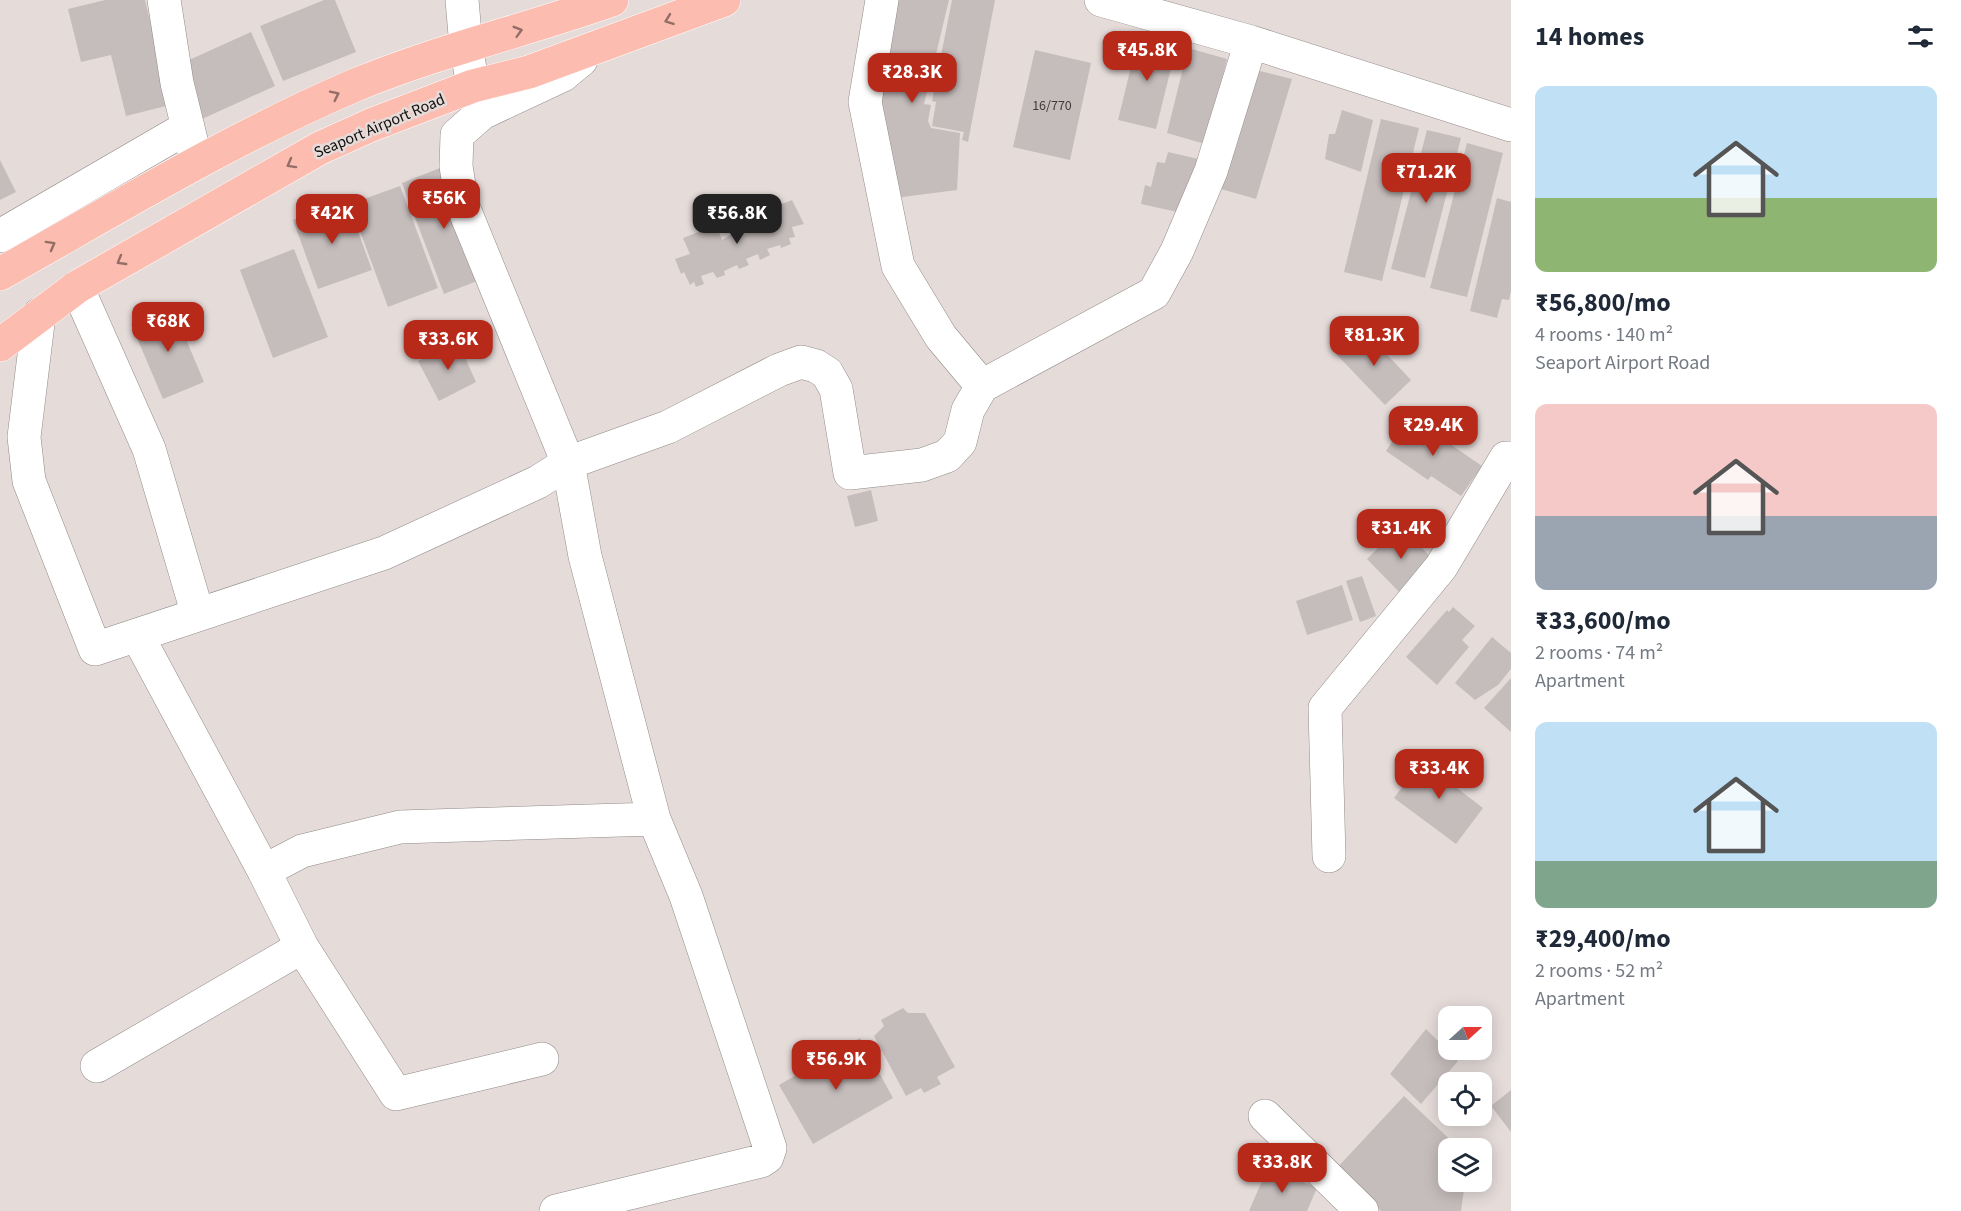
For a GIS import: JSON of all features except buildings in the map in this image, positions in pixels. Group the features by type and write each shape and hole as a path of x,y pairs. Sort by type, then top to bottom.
{"main road":[{"path":"0,274 197,163 354,86 466,46 546,23 612,0"},
{"name":"Seaport Airport Road","path":"0,345 77,287 320,148 371,125 473,86 529,72 724,0"}],"street":[{"path":"164,0 177,83 197,163"},
{"path":"462,0 466,46 473,86"},
{"path":"882,0 865,102 898,266 941,337 982,386"},
{"path":"1101,0 1251,42 1511,124"},
{"path":"39,315 24,437 29,481 95,649 384,553 538,482 568,463 668,427 779,370 801,362 816,366 827,373 836,389 850,473 922,465 946,456 960,442 968,410 982,386 1154,293 1177,251 1211,171 1251,42"},
{"path":"556,1211 761,1161 770,1153 769,1142 719,990 686,896 654,819 585,556 568,463 462,204 456,166 457,135 482,113 563,75 599,46"},
{"path":"0,236 188,128"},
{"path":"77,287 149,449 198,615"},
{"path":"1329,856 1325,708 1441,567 1506,458 1511,458"},
{"path":"137,635 264,871 302,947 396,1094 542,1059"},
{"path":"264,871 302,850 400,826 654,819"},
{"path":"97,1066 302,947"},
{"path":"1265,1116 1362,1211"}]}
